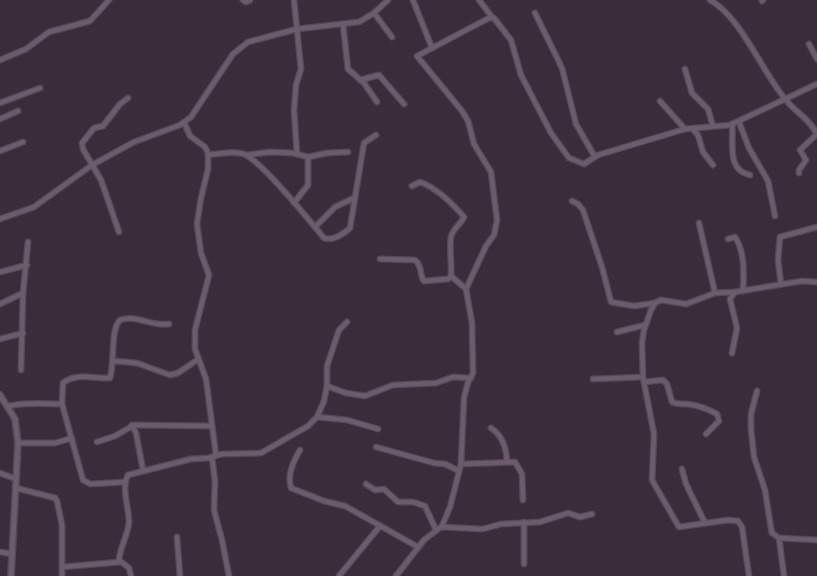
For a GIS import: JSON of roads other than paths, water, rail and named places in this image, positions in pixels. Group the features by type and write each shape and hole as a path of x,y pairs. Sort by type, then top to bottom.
{"street":[{"path":"0,60 26,49 49,32 90,21 109,0"},
{"path":"243,0 246,2 250,0"},
{"path":"294,0 301,69 296,85 294,110 297,154"},
{"path":"0,219 34,207 92,165 134,142 184,122 192,116 233,54 241,47 257,39 297,29 359,22 374,13 388,0"},
{"path":"413,0 432,48"},
{"path":"479,0 492,17 500,23 511,40 521,75 551,133 567,155 584,164 595,157 685,129 739,122 784,98 817,84"},
{"path":"710,0 724,11 784,98 811,122 817,134 800,150 806,160 799,173"},
{"path":"374,13 392,37"},
{"path":"535,13 562,68 576,124 595,157"},
{"path":"396,576 418,547 442,526 450,507 461,464 464,398 474,366 466,289 488,242 494,235 498,220 491,172 474,144 465,115 417,57 492,17"},
{"path":"343,24 348,69 360,80 376,102"},
{"path":"809,44 817,59"},
{"path":"685,69 693,93 708,109 713,126"},
{"path":"360,80 379,75 404,104"},
{"path":"0,103 40,88"},
{"path":"119,232 101,180 82,148 83,140 94,128 103,126 120,104 128,98"},
{"path":"660,101 685,129"},
{"path":"0,119 18,111"},
{"path":"184,122 190,136 205,147 208,155 208,169 197,224 201,256 209,275 195,333 195,349 206,379 214,456 214,510 229,576"},
{"path":"739,122 749,147 768,182 775,216"},
{"path":"732,124 734,163 742,173 750,175"},
{"path":"693,129 698,135 703,152 713,165"},
{"path":"246,156 260,167 326,240 333,239 348,230 352,220 364,143 376,135"},
{"path":"0,151 23,141"},
{"path":"208,155 232,153 246,156 270,152 308,157 348,152"},
{"path":"294,203 309,184 308,157"},
{"path":"412,186 421,182 430,186 447,199 464,217 451,237 452,276 466,289"},
{"path":"315,227 335,207 354,198"},
{"path":"572,201 583,210 611,302 634,306 666,300 686,304 715,293 743,291 781,284 817,282"},
{"path":"699,223 715,293"},
{"path":"781,284 778,260 780,237 817,227"},
{"path":"728,239 735,237 738,242 744,266 743,291"},
{"path":"21,370 23,293 28,242"},
{"path":"380,259 415,260 420,265 424,281 448,279 452,276"},
{"path":"0,272 27,266"},
{"path":"732,353 737,328 730,298 735,292"},
{"path":"0,304 23,293"},
{"path":"655,303 645,325 642,343 644,379 654,434 653,483 679,527 737,520 741,523 749,576"},
{"path":"125,482 103,484 85,482 62,404 64,381 89,376 111,377 117,321 126,318 153,325 169,324"},
{"path":"120,562 121,547 129,525 125,482 128,475 191,459 262,452 308,426 317,417 324,401 327,366 339,330 347,322"},
{"path":"617,332 645,325"},
{"path":"0,339 23,333"},
{"path":"114,361 137,363 170,375 198,360"},
{"path":"327,386 346,393 364,396 393,385 436,383 453,377 471,378"},
{"path":"593,379 663,380 667,384 672,402 708,409 717,414 718,421 706,434"},
{"path":"757,391 751,414 754,457 767,497 772,533 779,538 817,540"},
{"path":"0,395 9,406 16,423 18,443 11,576"},
{"path":"9,406 26,402 41,405 62,404"},
{"path":"317,417 347,420 378,429"},
{"path":"97,442 110,438 132,425 211,426"},
{"path":"132,425 143,470"},
{"path":"491,428 501,436 507,461"},
{"path":"18,443 55,443 72,438"},
{"path":"376,447 445,464 459,471"},
{"path":"300,450 293,463 289,480 291,488 324,501 345,506 418,547"},
{"path":"461,464 515,462 521,470 523,500"},
{"path":"682,469 687,486 705,523"},
{"path":"0,473 16,479"},
{"path":"366,484 375,490 384,489 398,502 413,502 425,506 436,530"},
{"path":"16,488 55,498 57,501 62,525 62,576"},
{"path":"442,526 483,529 501,524 550,520 569,513 580,517 592,514"},
{"path":"524,522 524,564"},
{"path":"339,576 380,526"},
{"path":"177,537 180,576"},
{"path":"779,538 784,576"},
{"path":"0,552 12,554"},
{"path":"62,567 120,562 129,568 130,576"}]}
